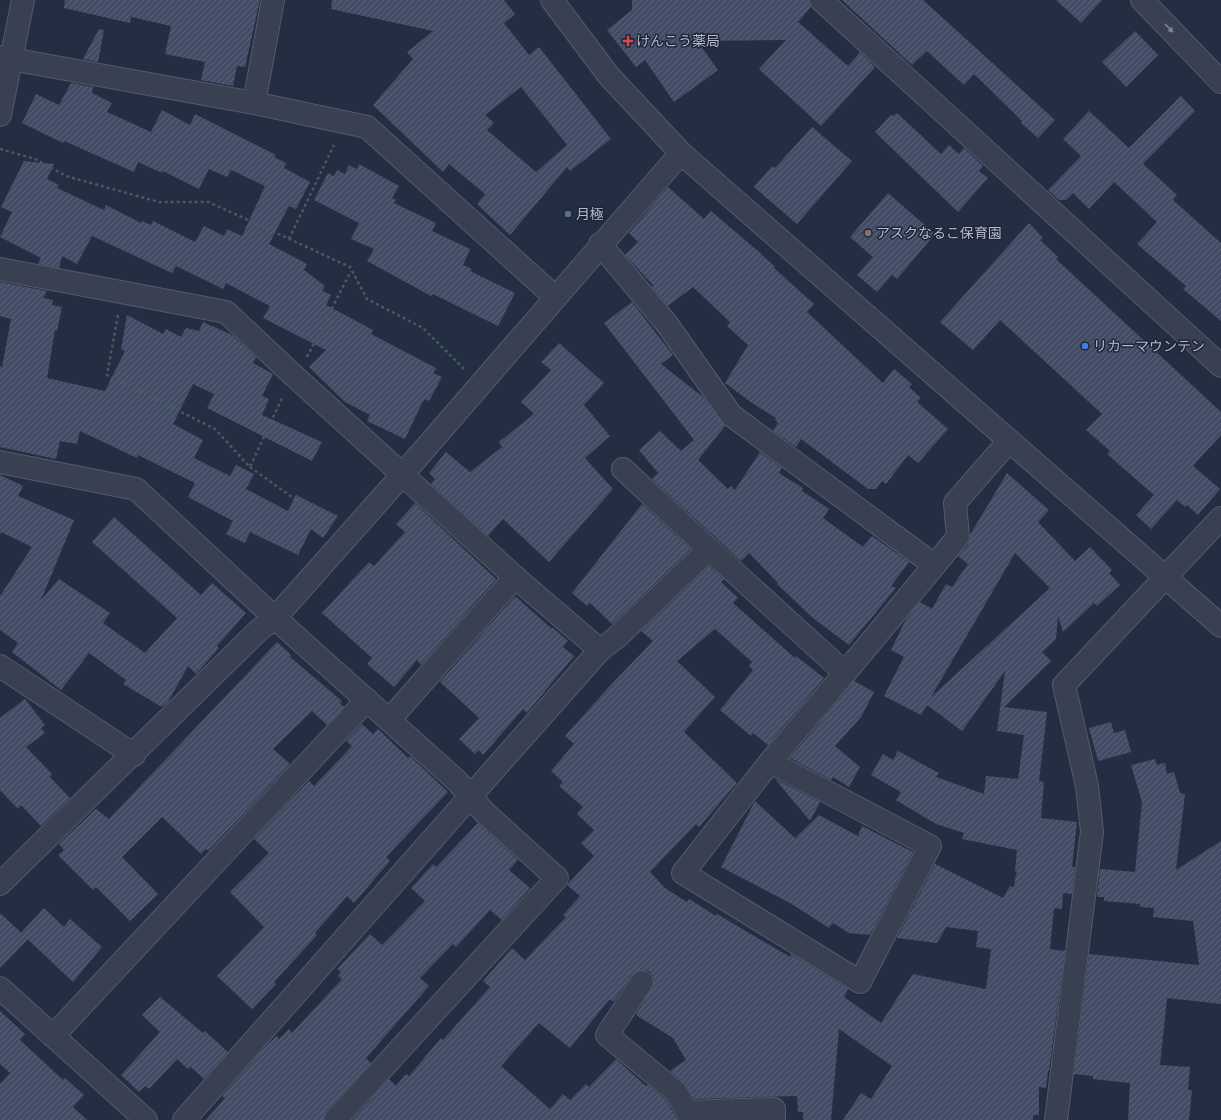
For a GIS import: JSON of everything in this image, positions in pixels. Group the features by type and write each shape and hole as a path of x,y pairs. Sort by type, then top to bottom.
{"street":[{"path":"0,115 6,58 23,0"},
{"path":"254,103 273,0"},
{"path":"552,0 609,76 681,153 1221,626"},
{"path":"821,0 1221,366"},
{"path":"1142,0 1221,82"},
{"path":"6,58 254,103 367,127 555,297"},
{"path":"0,884 134,755 258,630 275,618 348,537 600,244 681,153"},
{"path":"600,244 667,324 731,415 934,565"},
{"path":"0,269 226,312 294,377 403,474 515,577 600,650"},
{"path":"770,762 930,846 860,982 683,873 770,762 958,537 956,503 1009,441"},
{"path":"0,462 136,489 275,618 390,719 456,780 470,798 557,878 335,1120"},
{"path":"623,469 845,673"},
{"path":"1056,1120 1092,832 1091,810 1087,786 1064,685 1221,518"},
{"path":"184,1120 600,650 616,638 709,549"},
{"path":"390,719 515,577"},
{"path":"0,666 134,755"},
{"path":"53,1036 367,700"},
{"path":"642,982 607,1035 677,1093 689,1116 774,1109 774,1120"},
{"path":"0,988 146,1120"}],"path":[{"path":"289,239 338,138"},
{"path":"0,149 35,159 66,176 160,202 209,202 350,267 367,299 423,328 467,372 481,383"},
{"path":"250,467 294,377 351,271"},
{"path":"122,293 107,375 215,429 250,467 348,537"}],"building":[{"path":"65,0 260,0 245,67 237,66 233,86 201,80 205,62 165,54 171,26 131,17 130,23 64,8"},
{"path":"332,0 504,0 515,14 504,23 529,55 539,47 611,139 570,171 567,167 510,235 477,204 485,194 449,164 443,172 373,105 413,59 407,52 433,31 331,9","holes":["521,87 567,145 536,172 487,130 494,123 485,115"]},
{"path":"632,0 809,0 811,7 798,22 848,66 860,52 875,67 821,126 759,69 786,40 697,41 718,70 674,102 645,60 636,67 607,30 632,10"},
{"path":"842,0 923,0 1055,120 1038,138 1021,123 1022,121 974,74 964,85 927,51 912,65"},
{"path":"1056,0 1102,0 1081,23"},
{"path":"99,29 104,30 98,62 83,59"},
{"path":"1135,31 1158,55 1126,87 1102,62"},
{"path":"71,83 93,87 92,93 112,103 107,112 151,132 162,110 190,125 195,114 276,155 274,157 286,163 284,168 310,182 296,209 289,206 269,244 307,264 304,270 325,286 322,291 331,295 326,305 373,330 371,334 436,368 433,373 442,377 429,401 425,399 422,403 405,439 367,421 370,415 345,402 309,367 326,350 263,318 270,306 226,283 223,289 176,266 172,273 92,236 77,264 62,256 59,268 38,264 41,258 0,237 12,212 1,207 24,161 54,164 47,179 59,185 57,188 104,210 106,205 141,223 142,221 151,225 153,221 195,242 204,226 224,236 227,229 242,236 265,186 231,170 227,177 209,169 199,189 163,171 162,173 138,162 134,172 64,141 63,143 22,123 36,94 59,105"},
{"path":"1181,96 1195,111 1143,164 1177,195 1173,200 1221,243 1221,321 1183,289 1186,286 1137,244 1157,222 1114,182 1089,209 1073,193 1066,200 1059,200 1048,190 1081,156 1063,139 1089,111 1129,148"},
{"path":"897,113 941,154 949,145 959,154 964,148 983,166 979,171 988,178 958,212 875,132 891,115 893,116"},
{"path":"812,127 852,161 797,224 754,187 772,166 775,168"},
{"path":"359,164 399,186 392,198 396,200 394,203 436,223 432,231 470,249 463,265 472,269 470,271 515,293 498,326 433,294 431,296 367,261 374,249 351,239 359,223 314,200 328,173 334,176 337,170 345,174 349,165 357,169"},
{"path":"668,187 704,219 711,211 758,251 775,267 774,268 814,304 807,312 883,383 894,369 912,384 909,387 921,398 917,402 948,429 918,463 908,455 886,484 882,481 876,489 868,489 801,439 796,447 773,431 778,423 775,420 776,418 752,403 725,383 748,345 727,326 730,322 693,287 668,306 652,287 653,285 625,255 638,242 629,233"},
{"path":"888,193 935,234 897,279 892,275 877,292 857,275 873,257 850,237"},
{"path":"1029,223 1043,238 1040,240 1058,257 1056,259 1221,412 1221,435 1193,466 1220,489 1198,515 1187,505 1185,507 1177,500 1151,529 1136,515 1154,495 1107,454 1110,451 1086,430 1102,414 1000,320 973,350 940,322"},
{"path":"0,282 47,291 43,298 53,300 52,305 62,307 57,331 55,330 47,378 105,391 125,351 121,349 127,315 163,334 166,329 181,337 186,328 199,331 203,322 232,335 256,357 253,363 273,374 262,396 269,399 262,415 322,442 312,461 207,408 214,394 193,384 173,424 203,440 194,458 230,476 236,465 254,474 246,489 288,511 296,495 338,516 323,538 311,529 298,555 250,532 245,543 226,534 233,521 188,497 195,483 138,455 137,458 80,431 77,444 60,441 56,459 0,447 0,366 2,367 11,319 0,316"},
{"path":"632,302 673,355 661,364 703,397 725,426 698,460 728,489 731,486 735,490 760,452 782,468 779,473 803,488 802,491 829,509 823,518 863,547 872,536 909,562 891,586 896,588 849,645 813,618 777,584 778,583 749,553 741,561 652,479 658,473 639,450 660,431 681,451 694,440 604,323"},
{"path":"559,343 604,383 584,405 610,436 585,458 613,489 549,562 503,519 488,536 431,484 435,479 429,473 446,452 470,472 502,447 499,442 534,414 521,402 551,370 541,362"},
{"path":"1007,473 1049,510 1038,522 1075,561 1090,547 1112,570 1109,573 1120,585 1097,606 1094,603 1063,632 1058,616 1056,639 1042,652 1051,661 1004,707 1047,712 1039,781 1044,782 1041,818 1077,822 1072,867 1075,867 1072,894 1063,893 1062,909 1054,908 1050,949 1065,951 1046,1088 1039,1087 1039,1115 1033,1115 1033,1120 843,1120 861,1093 871,1099 892,1066 839,1029 831,1120 803,1120 803,1112 798,1112 797,1096 694,1099 685,1084 670,1071 686,1060 673,1038 636,1015 654,983 653,976 649,971 642,970 637,971 632,975 614,1001 609,1000 570,1048 539,1023 501,1066 550,1109 563,1094 570,1100 586,1084 589,1087 616,1059 646,1086 648,1085 667,1101 677,1120 352,1120 389,1079 396,1086 406,1074 409,1076 441,1038 443,1040 490,987 483,981 512,948 525,960 566,917 563,915 580,896 567,885 594,856 581,843 594,830 577,814 583,807 559,786 563,782 551,771 574,744 565,736 653,641 641,631 709,566 724,579 721,582 738,598 733,603 795,658 796,656 824,678 768,745 753,733 751,736 720,710 753,670 749,666 752,662 715,629 677,661 715,697 684,732 737,783 699,827 696,824 650,872 665,888 687,902 689,899 716,916 717,914 790,957 791,954 848,989 844,997 881,1023 913,974 986,989 991,949 976,947 978,931 946,927 937,943 897,938 935,864 1003,898 1010,886 1014,887 1017,873 1015,871 1017,850 962,839 964,833 936,824 896,800 901,792 871,775 883,754 893,760 898,751 939,773 936,777 984,794 986,776 1018,779 1024,735 997,731 1005,671 962,731 927,705 921,715 884,696 904,657 891,650 906,619 920,602 932,609 946,584 952,587 968,564 958,556 968,545 970,535","holes":["1015,553 1050,588 931,697"]},
{"path":"0,475 23,486 18,496 74,520 41,600 59,579 110,613 103,623 145,653 177,618 92,542 114,517 201,595 212,583 246,613 217,646 219,648 196,674 188,666 168,702 162,707 123,684 126,680 89,653 61,690 12,652 18,643 0,630 0,596 32,547 1,532 0,535"},
{"path":"415,503 496,579 421,665 417,660 394,687 367,664 372,658 322,613 369,562 374,566 405,532 396,524"},
{"path":"642,504 691,549 612,624 590,603 587,606 572,593"},
{"path":"515,596 552,629 553,628 568,641 563,647 574,656 527,713 523,709 483,755 479,750 475,754 459,739 479,718 440,682"},
{"path":"277,642 291,655 290,657 342,701 340,703 344,707 327,725 312,711 273,749 290,764 208,851 206,849 201,854 162,817 122,857 158,894 130,921 96,887 93,890 58,855 64,850 59,844 96,809 109,819"},
{"path":"854,681 874,692 861,717 835,746 860,767 849,787 833,777 831,780 790,758"},
{"path":"25,699 45,725 41,728 45,733 26,747 52,774 50,777 70,798 41,826 21,805 18,809 0,790 0,718"},
{"path":"1111,722 1114,733 1125,730 1131,752 1098,761 1089,728"},
{"path":"362,724 373,734 378,729 408,758 410,756 448,792 386,857 390,861 354,903 347,896 315,933 317,935 274,982 276,984 252,1009 217,976 264,927 230,892 269,853 254,839 309,781 314,786 352,746 346,741"},
{"path":"1155,759 1157,765 1165,763 1167,774 1174,772 1180,793 1185,794 1176,870 1221,841 1221,1004 1167,998 1160,1065 1190,1067 1188,1090 1192,1090 1189,1120 1128,1120 1130,1083 1093,1079 1093,1076 1074,1074 1089,954 1199,965 1193,921 1153,917 1154,908 1140,907 1140,904 1104,901 1104,897 1097,897 1100,869 1135,872 1142,802 1131,765"},
{"path":"775,779 820,802 810,821"},
{"path":"755,801 795,838 819,815 858,836 862,826 913,852 870,935 849,933 833,923 829,928 790,903 721,867"},
{"path":"478,823 518,860 509,870 530,888 502,920 490,910 456,947 453,944 420,978 429,986 366,1058 371,1063 326,1112 323,1120 206,1120 225,1098 222,1096 265,1047 277,1036 279,1039 289,1029 292,1033 342,979 338,976 341,972 337,969 370,934 382,945 425,901 411,888 433,864 436,867"},
{"path":"44,908 64,927 70,919 102,947 73,982 21,933"},
{"path":"0,913 28,939 0,968"},
{"path":"160,997 203,1033 205,1031 228,1052 204,1079 191,1067 188,1069 177,1059 149,1089 145,1086 139,1092 121,1075 160,1032 142,1015"},
{"path":"0,1011 25,1034 20,1040 63,1080 65,1078 84,1095 73,1107 87,1120 0,1120 0,1084 10,1073 0,1064"}],"place":[{"name":"けんこう薬局","path":"628,41"},
{"name":"月極","path":"568,214"},
{"name":"アスクなるこ保育園","path":"868,233"},
{"name":"リカーマウンテン","path":"1085,346"}]}
